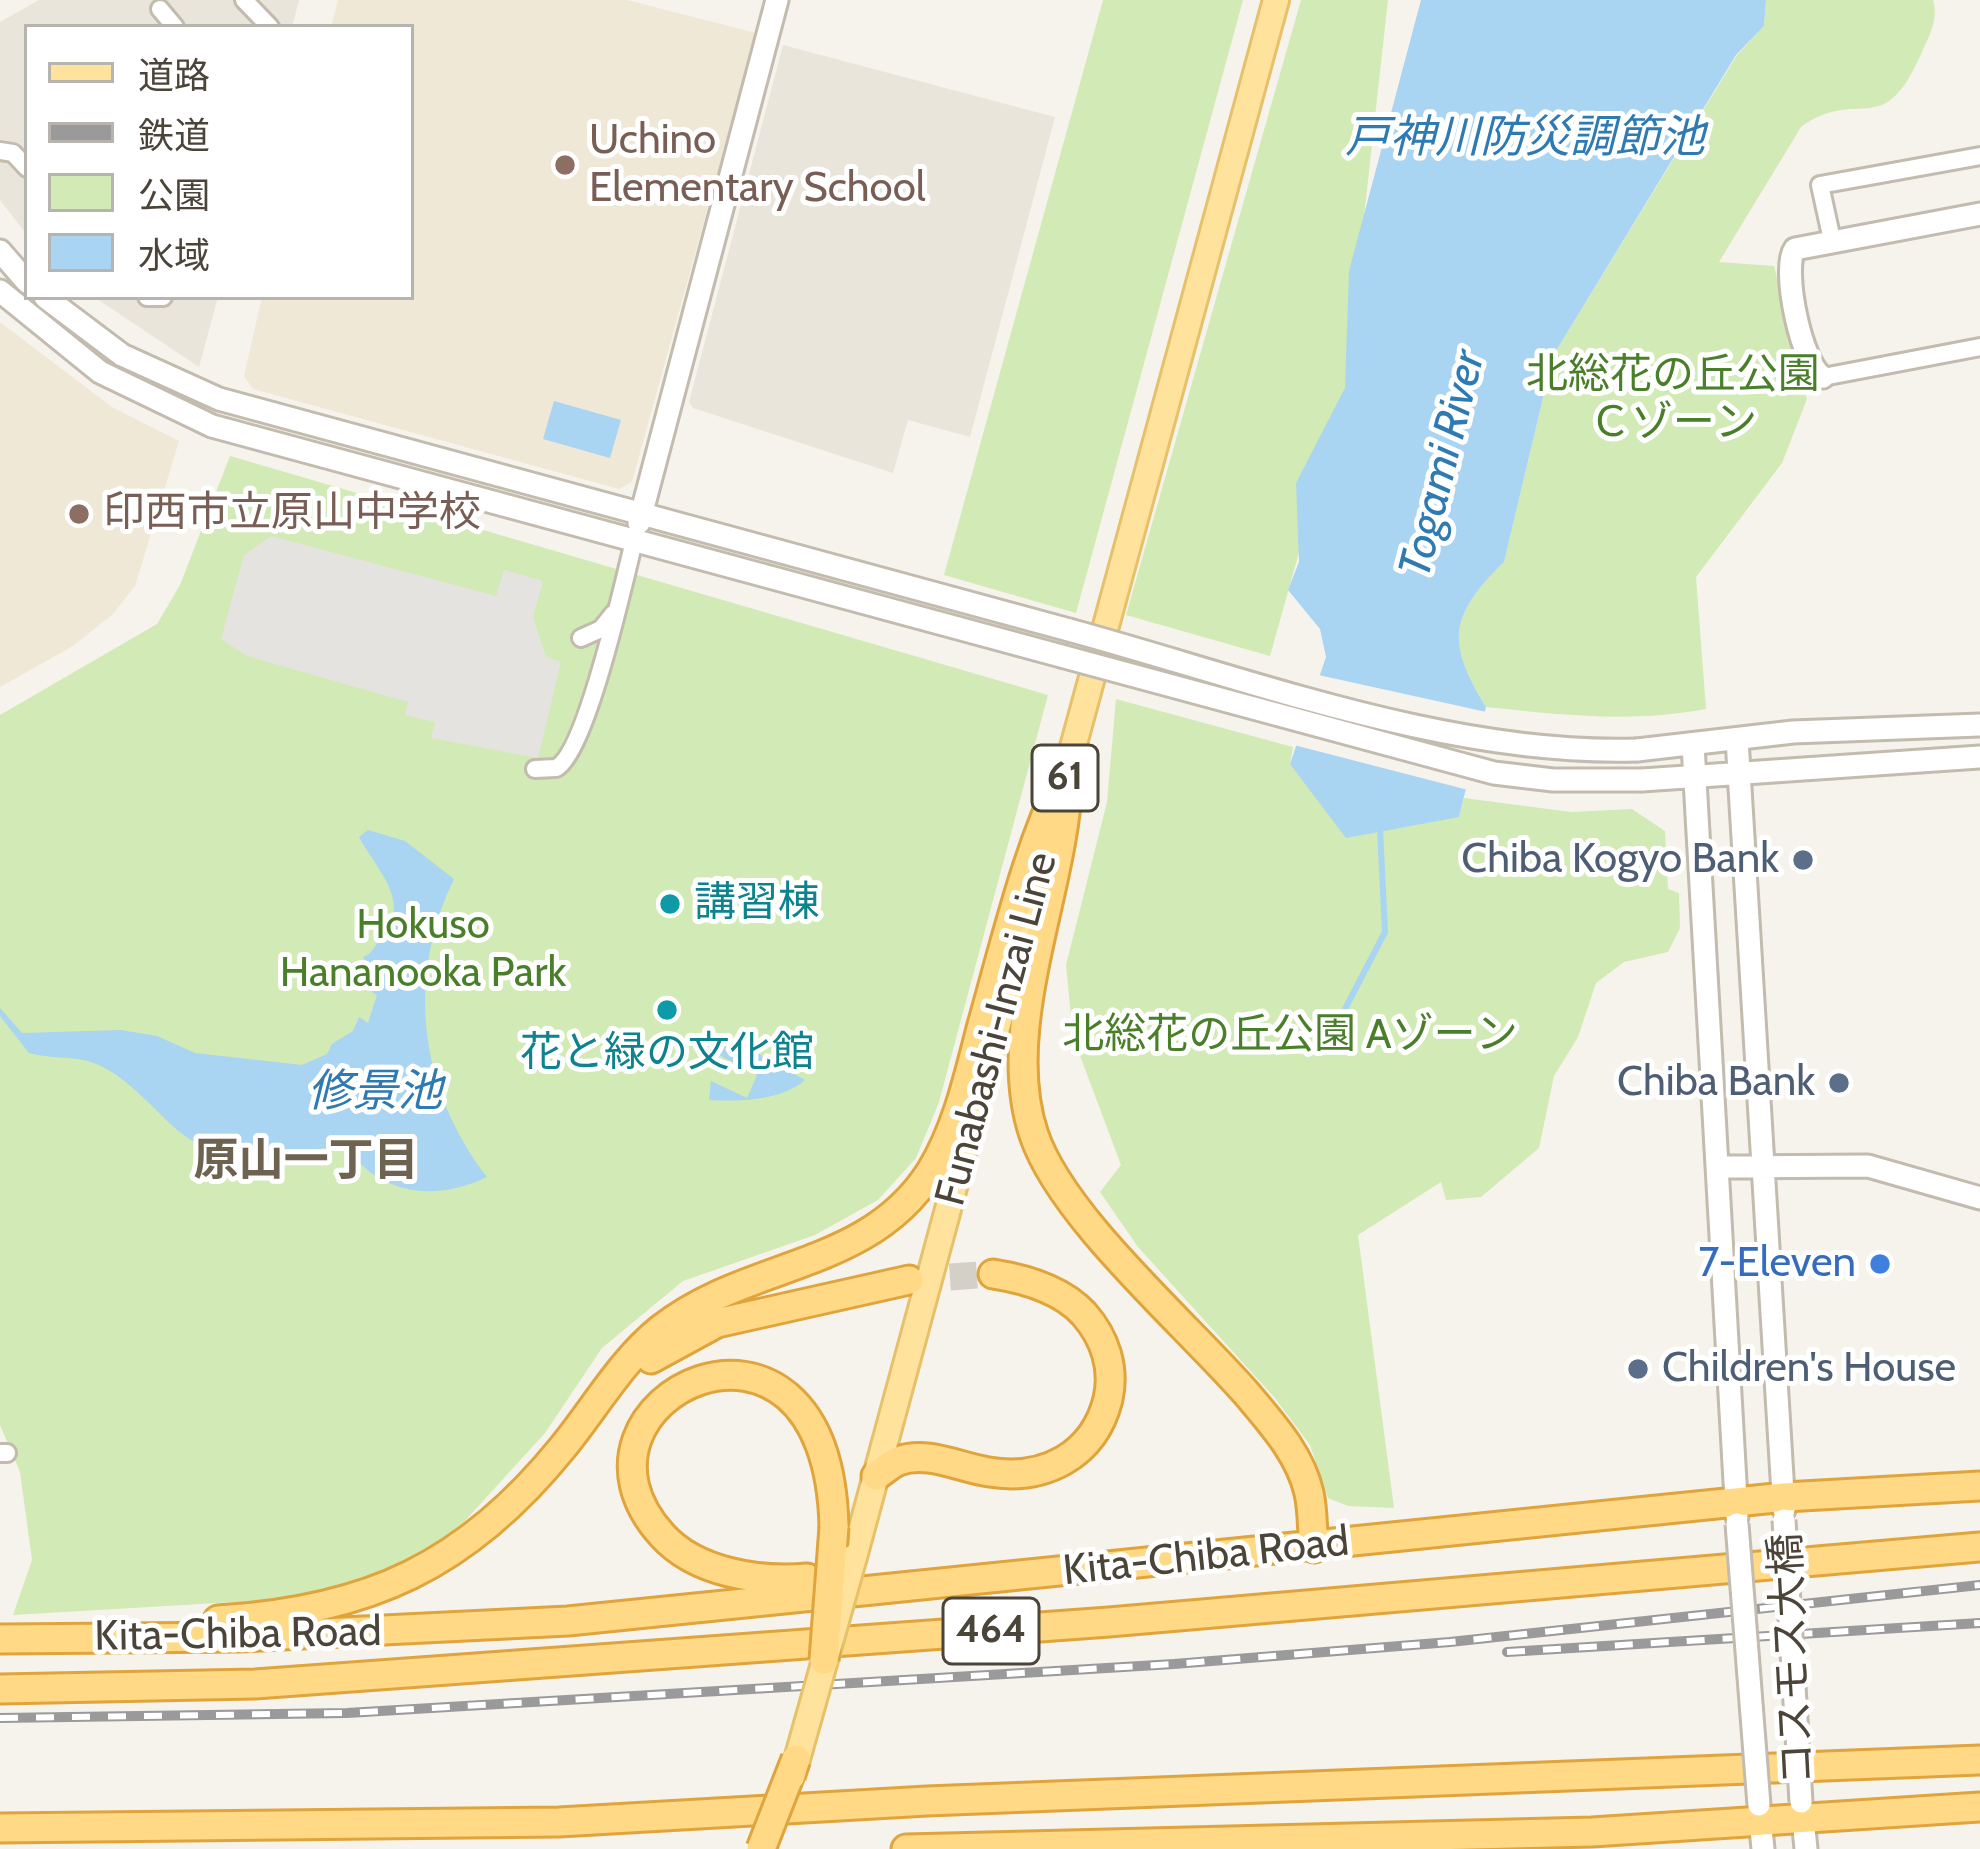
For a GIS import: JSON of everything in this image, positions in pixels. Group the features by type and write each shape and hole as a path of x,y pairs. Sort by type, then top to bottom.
{"highway":[{"path":"0,1636 284,1616 354,1600 430,1568 478,1533 539,1476 626,1364 661,1329 726,1290 849,1248 916,1194 952,1125 1040,822 1068,766"},
{"path":"1068,766 1066,828 1035,976 1024,1063 1034,1137 1055,1179 1089,1222 1280,1433 1309,1493 1314,1548"},
{"path":"875,1476 898,1461 925,1458 989,1472 1048,1469 1071,1459 1088,1441 1103,1415 1110,1370 1094,1325 1054,1292 993,1274"},
{"path":"579,1428 646,1362 717,1323 909,1280"},
{"path":"824,1660 834,1527 833,1482 822,1439 803,1408 776,1387 723,1374 695,1380 664,1397 641,1428 632,1464 646,1517 672,1546 733,1573 779,1581 1124,1554 1160,1560"},
{"name":"Kita-Chiba Road","path":"0,1636 241,1637 546,1622 1160,1560 1737,1513 1980,1486"},
{"name":"Kita-Chiba Road","path":"0,1689 302,1681 1132,1620 1980,1547"},
{"path":"761,1849 796,1759"},
{"path":"0,1828 559,1822 927,1801 1980,1760"},
{"path":"906,1849 1761,1826 1980,1807"},
{"path":"1455,1849 1592,1832"}],"main road":[{"name":"Funabashi-Inzai Line","path":"774,1849 1276,0"}],"street":[{"path":"244,0 267,24"},
{"path":"535,769 556,768 572,753 617,608 776,0"},
{"path":"160,9 172,24"},
{"path":"1832,240 1820,185 1980,156"},
{"path":"1980,214 1795,249 1786,269 1809,362 1823,377 1980,347"},
{"path":"0,251 24,279"},
{"path":"0,291 100,372 212,426 1494,773 1553,780 1696,779 1980,757"},
{"path":"48,300 122,355 219,399 1422,725 1552,749 1637,750 1883,726 1980,725"},
{"path":"581,638 601,629 617,608"},
{"name":"コスモス大橋","path":"1737,739 1804,1824"},
{"name":"コスモス大橋","path":"1693,745 1737,1513 1761,1826"},
{"path":"1720,1167 1868,1166 1980,1198"}],"shaded area":[{"path":"39,0 299,0 293,24 24,24 24,231 0,200 0,22"},
{"name":"Uchino Elementary School","path":"338,0 627,0 756,33 632,482 619,489 253,389 244,376 261,300 414,300 414,24 332,24"},
{"path":"783,45 1055,117 970,437 908,420 893,473 693,408 689,402"},
{"path":"98,300 217,300 199,367"},
{"name":"印西市立原山中学校","path":"0,322 112,407 179,441 135,586 113,614 73,646 0,687"},
{"path":"271,536 496,596 504,570 543,581 533,617 546,657 561,662 538,758 431,738 435,722 405,715 408,702 247,656 221,639 244,555"}],"green space":[{"path":"1103,0 1243,0 1076,613 944,575"},
{"path":"1301,0 1388,0 1345,388 1270,656 1126,615"},
{"name":"北総花の丘公園 Ｃゾーン","path":"1766,0 1933,0 1935,14 1921,54 1894,97 1881,105 1821,115 1801,127 1719,262 1774,266 1807,399 1782,463 1696,577 1706,709 1624,717 1486,707 1464,665 1459,631 1472,599 1504,562 1553,356 1737,55 1764,26"},
{"name":"Hokuso Hananooka Park","path":"230,456 1048,695 939,1102 916,1158 878,1200 815,1235 683,1281 602,1348 545,1433 452,1535 398,1565 303,1598 13,1615 32,1560 20,1472 0,1425 0,715 157,624 180,585"},
{"name":"北総花の丘公園 Aゾーン","path":"1116,699 1293,747 1290,765 1459,817 1464,798 1571,812 1632,809 1665,831 1668,889 1679,893 1680,928 1668,952 1624,962 1596,983 1578,1037 1554,1076 1539,1148 1481,1197 1446,1200 1441,1182 1358,1235 1394,1508 1348,1506 1328,1498 1310,1445 1274,1397 1138,1247 1100,1192 1121,1165 1073,1037 1066,965 1107,802"}],"water":[{"name":"戸神川防災調節池","path":"1421,0 1766,0 1764,26 1736,55 1553,356 1504,562 1472,599 1459,631 1464,665 1486,707 1459,817 1346,838 1290,764 1326,657 1320,629 1288,590 1299,562 1296,483 1345,388 1349,271"},
{"path":"554,401 621,420 610,458 543,439"},
{"name":"修景池","path":"368,830 405,841 454,879 429,956 427,1033 447,1108 487,1177 445,1190 417,1190 376,1176 339,1146 253,1156 212,1150 175,1128 103,1067 29,1053 0,1016 0,1008 22,1033 121,1030 157,1036 195,1053 302,1065 327,1054 332,1044 353,1031 359,1017 368,1023 377,995 367,989 365,978 374,978 363,957 390,927 394,913 389,887 359,837"},
{"path":"704,1034 752,1050 805,1080 773,1096 747,1100 709,1100 711,1081 747,1098 757,1075 700,1045"}],"pier":[{"path":"1314,674 1491,713 1472,791 1290,744"}],"waterway":[{"name":"Togami River","path":"1332,1034 1385,932 1380,829"}],"tunnel":[{"path":"909,1280 993,1274"}],"railway":[{"path":"0,1718 347,1713 1174,1664 1450,1642 1980,1585"},
{"path":"1507,1652 1980,1623"}],"place":[{"name":"Uchino Elementary School","path":"565,165"},
{"name":"印西市立原山中学校","path":"79,514"},
{"name":"Chiba Kogyo Bank","path":"1803,860"},
{"name":"講習棟","path":"670,904"},
{"name":"花と緑の文化館","path":"667,1010"},
{"name":"Chiba Bank","path":"1839,1083"},
{"name":"7-Eleven","path":"1880,1264"},
{"name":"Children's House","path":"1638,1369"}],"district":[{"name":"原山一丁目","path":"306,1162"}]}
